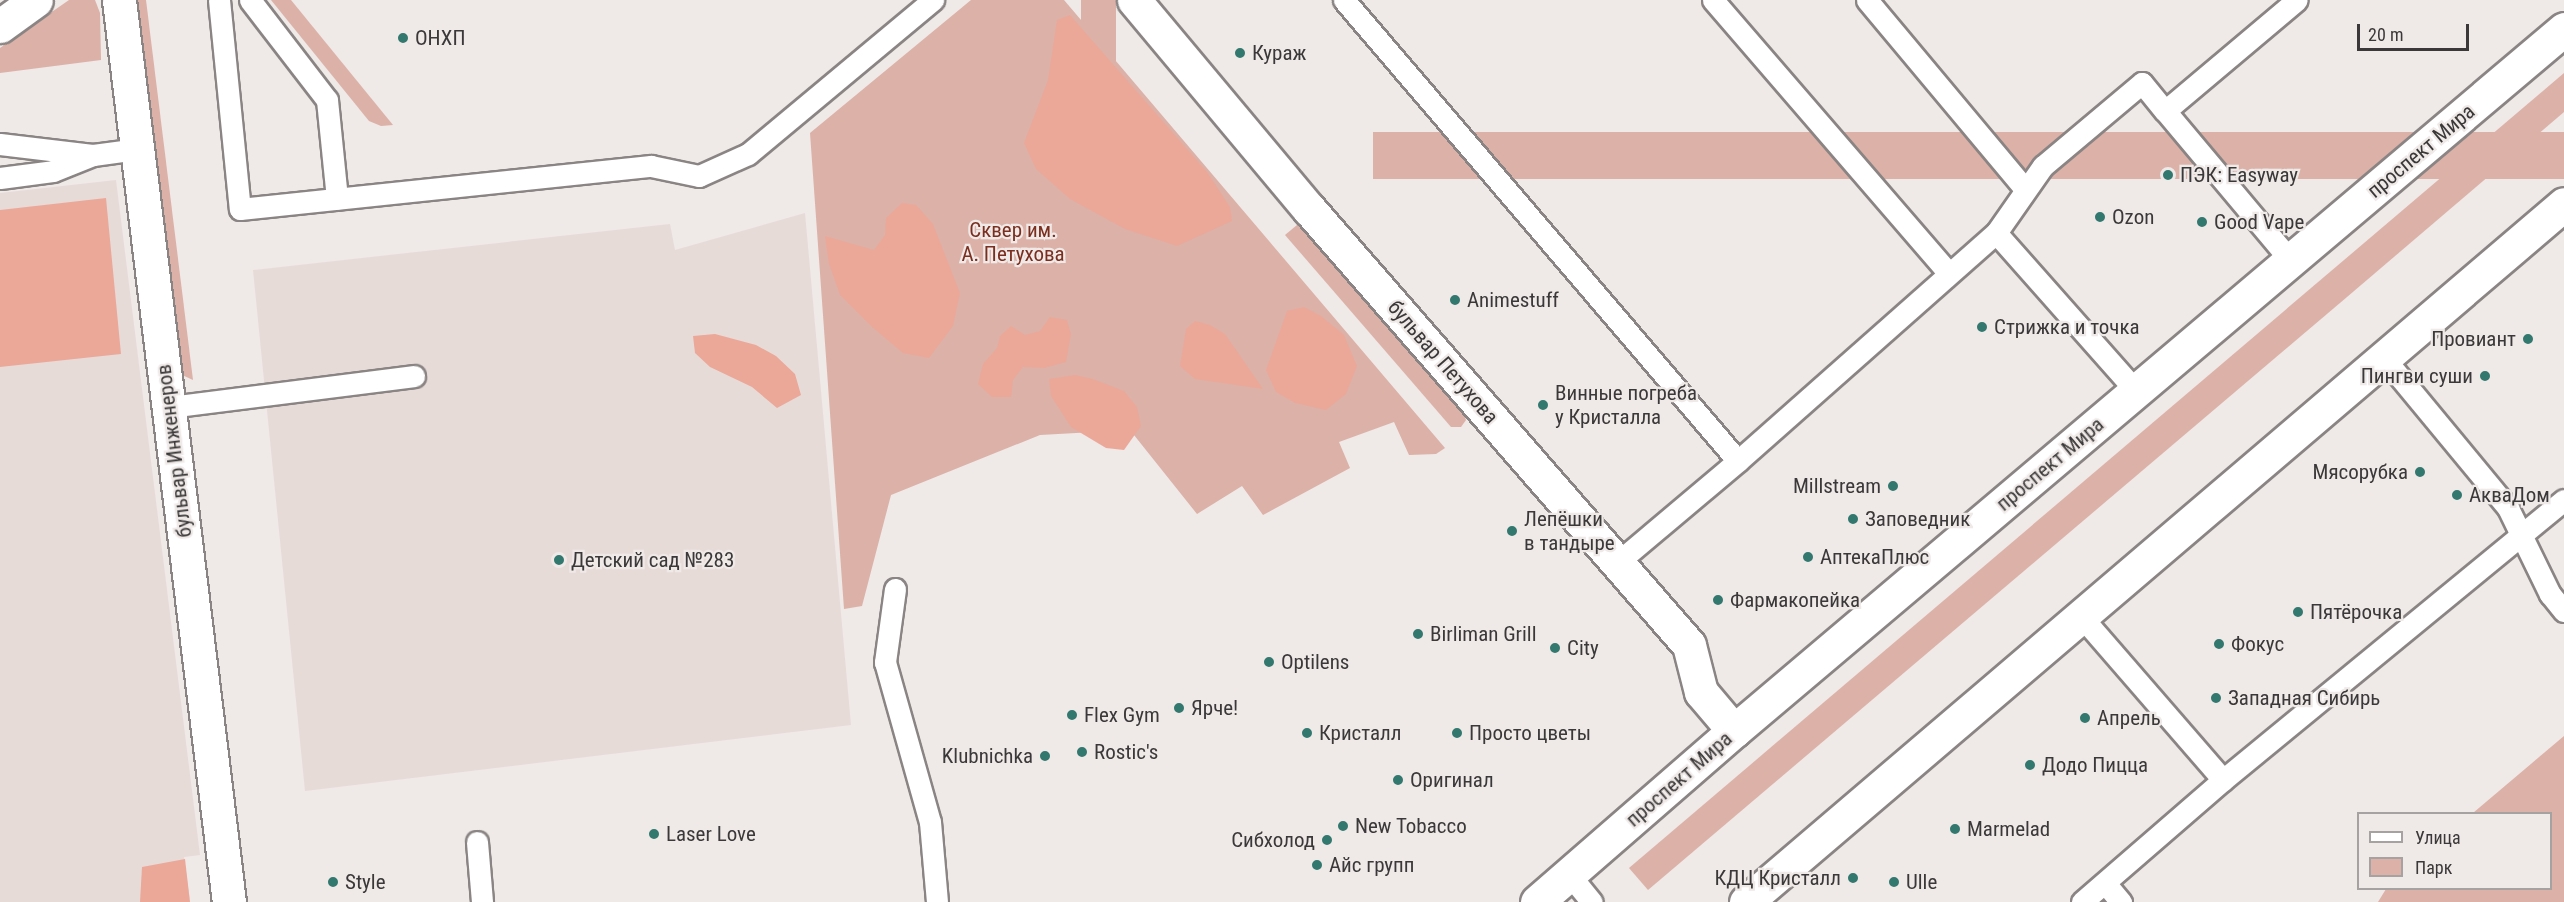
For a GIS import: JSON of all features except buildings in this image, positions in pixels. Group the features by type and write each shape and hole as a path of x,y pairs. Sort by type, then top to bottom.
{"main road":[{"path":"0,26 36,0"},
{"name":"бульвар Инженеров","path":"119,0 229,902"},
{"name":"бульвар Петухова","path":"1134,0 1309,208 1689,645 1701,692 1734,731"},
{"name":"проспект Мира","path":"1537,902 1734,731 2564,29"},
{"path":"1746,902 2564,204"}],"lane":[{"path":"219,0 240,209 651,166 699,176 748,154 933,0"},
{"path":"250,0 327,100 337,198"},
{"path":"1344,0 1738,461"},
{"path":"1713,0 1949,273"},
{"path":"1867,0 2025,189"},
{"path":"2165,111 2296,0"},
{"path":"1618,562 1738,461 1996,232 2043,166 2142,83 2291,261"},
{"path":"0,144 93,155"},
{"path":"0,178 53,171 93,155 137,148"},
{"path":"1996,232 2136,391"},
{"path":"2384,358 2508,508 2550,594 2564,611"},
{"path":"169,406 414,376"},
{"path":"2082,902 2223,780 2564,500"},
{"path":"895,589 885,663 930,822 937,902"},
{"path":"2081,616 2223,780"},
{"path":"477,842 482,902"},
{"path":"1569,874 1592,902"},
{"path":"2105,883 2121,902"}],"shaded area":[{"path":"1070,15 1207,172 1230,207 1232,221 1177,246 1125,229 1070,199 1036,169 1024,143 1048,80 1057,20"},
{"path":"116,180 200,855 184,857 190,902 0,902 0,193"},
{"path":"106,198 121,354 0,367 0,210"},
{"path":"902,203 916,205 933,224 960,293 953,326 929,358 903,353 871,326 840,295 829,264 825,236 874,250 885,235 886,218"},
{"name":"Детский сад №283","path":"805,213 851,725 305,791 253,270 670,224 675,250"},
{"path":"1304,307 1321,316 1344,335 1357,366 1346,394 1326,410 1295,403 1276,392 1266,370 1287,311"},
{"path":"1050,317 1067,320 1071,334 1066,362 1044,368 1023,367 1013,380 1011,397 992,397 978,384 983,364 997,348 1000,336 1011,326 1025,335 1040,331"},
{"path":"1195,321 1210,325 1225,334 1263,389 1195,379 1180,366 1186,329"},
{"path":"715,334 756,345 776,356 795,374 801,395 777,408 752,387 710,367 695,353 693,336"},
{"path":"1075,375 1124,391 1137,407 1141,426 1124,450 1106,448 1071,427 1051,396 1049,379"},
{"path":"185,859 190,902 140,902 142,867"}],"green space":[{"path":"69,0 95,0 100,13 101,60 0,73 0,48"},
{"path":"136,0 146,0 193,380 180,374"},
{"path":"271,0 291,0 393,125 381,126 369,121"},
{"name":"Сквер им. А. Петухова","path":"971,0 1064,0 1445,448 1436,454 1409,455 1394,422 1339,442 1350,468 1263,515 1242,486 1197,514 1130,430 1040,435 891,495 862,606 844,609 810,133"},
{"path":"1081,0 1116,0 1116,302 1081,302"},
{"path":"2564,73 2564,112 1648,890 1629,868"},
{"path":"1373,132 2564,132 2564,179 1373,179"},
{"path":"1303,220 1462,410 1466,420 1461,427 1451,427 1285,235"},
{"path":"2564,736 2564,902 2378,902 2385,890 2552,890 2552,812 2474,812"}],"place":[{"name":"ОНХП","path":"403,38"},
{"name":"Кураж","path":"1240,53"},
{"name":"ПЭК: Easyway","path":"2168,175"},
{"name":"Ozon","path":"2100,217"},
{"name":"Good Vape","path":"2202,222"},
{"name":"Animestuff","path":"1455,300"},
{"name":"Стрижка и точка","path":"1982,327"},
{"name":"Провиант","path":"2528,339"},
{"name":"Пингви суши","path":"2485,376"},
{"name":"Винные погреба у Кристалла","path":"1543,405"},
{"name":"Мясорубка","path":"2420,472"},
{"name":"Millstream","path":"1893,486"},
{"name":"АкваДом","path":"2457,495"},
{"name":"Заповедник","path":"1853,519"},
{"name":"Лепёшки в тандыре","path":"1512,531"},
{"name":"АптекаПлюс","path":"1808,557"},
{"name":"Детский сад №283","path":"559,560"},
{"name":"Фармакопейка","path":"1718,600"},
{"name":"Пятёрочка","path":"2298,612"},
{"name":"Birliman Grill","path":"1418,634"},
{"name":"Фокус","path":"2219,644"},
{"name":"City","path":"1555,648"},
{"name":"Optilens","path":"1269,662"},
{"name":"Западная Сибирь","path":"2216,698"},
{"name":"Ярче!","path":"1179,708"},
{"name":"Flex Gym","path":"1072,715"},
{"name":"Апрель","path":"2085,718"},
{"name":"Кристалл","path":"1307,733"},
{"name":"Просто цветы","path":"1457,733"},
{"name":"Rostic's","path":"1082,752"},
{"name":"Klubnichka","path":"1045,756"},
{"name":"Додо Пицца","path":"2030,765"},
{"name":"Оригинал","path":"1398,780"},
{"name":"New Tobacco","path":"1343,826"},
{"name":"Marmelad","path":"1955,829"},
{"name":"Laser Love","path":"654,834"},
{"name":"Сибхолод","path":"1327,840"},
{"name":"Айс групп","path":"1317,865"},
{"name":"КДЦ Кристалл","path":"1853,878"},
{"name":"Style","path":"333,882"},
{"name":"Ulle","path":"1894,882"}]}
